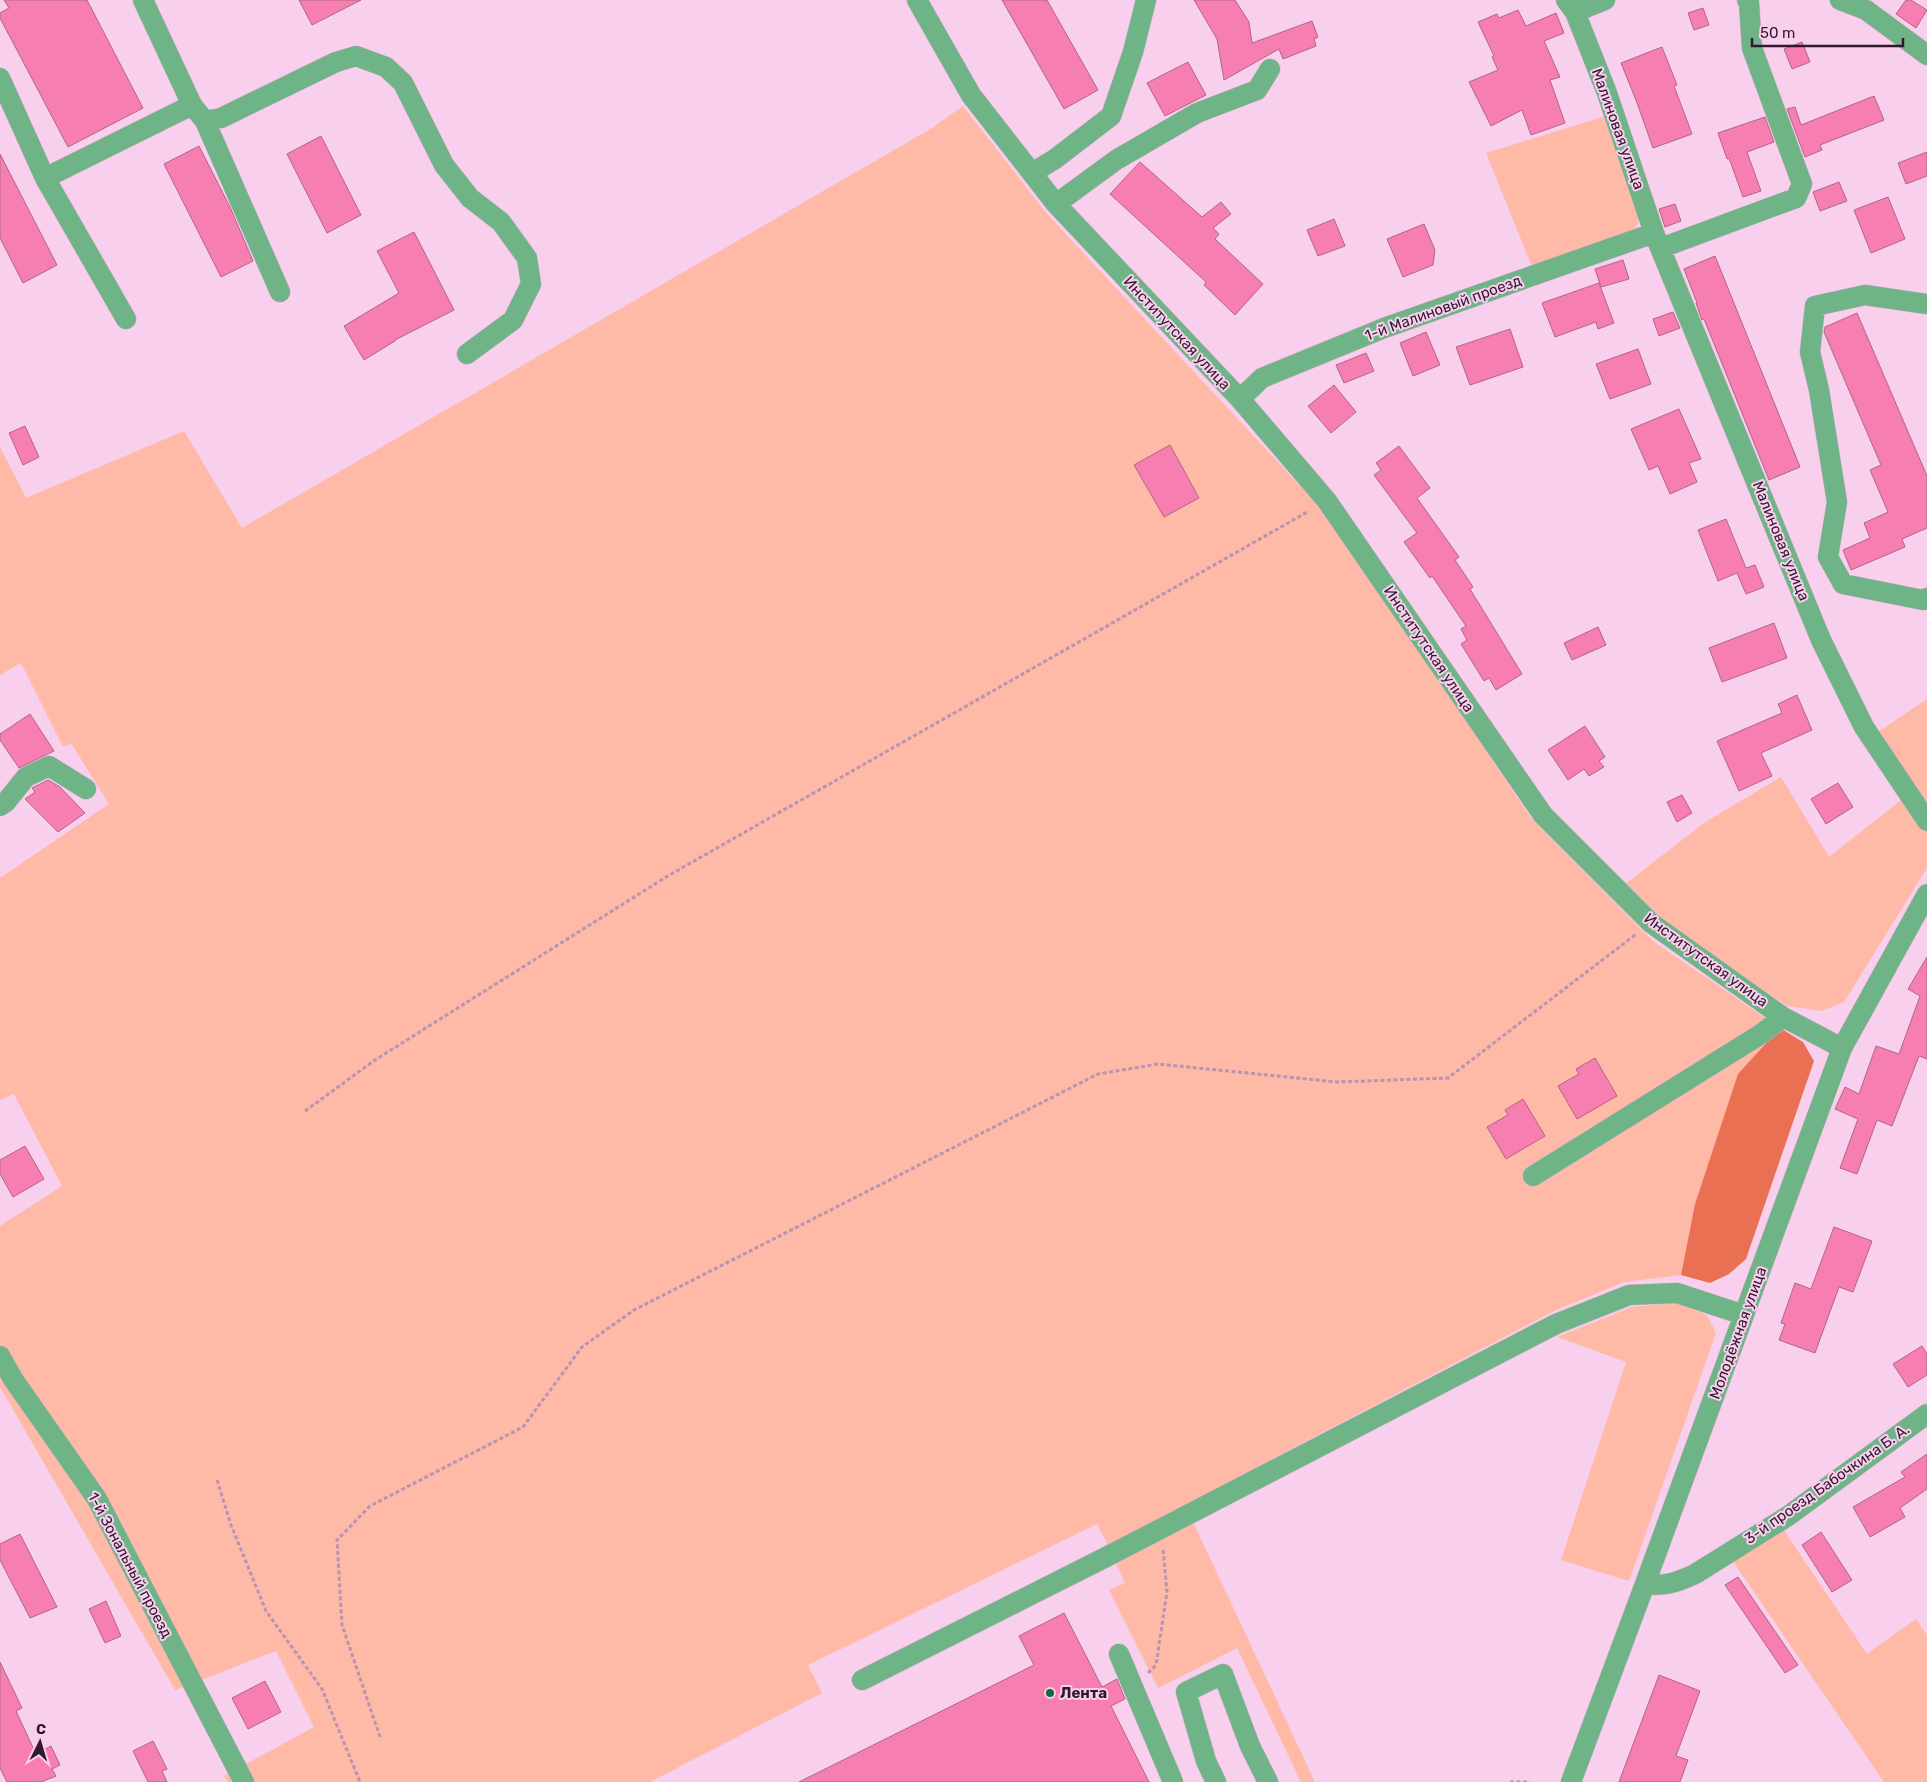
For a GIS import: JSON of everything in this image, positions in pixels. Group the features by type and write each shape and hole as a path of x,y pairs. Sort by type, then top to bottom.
{"street":[{"path":"143,0 192,105 205,121 280,292"},
{"name":"Институтская улица","path":"918,0 971,95 1056,204 1240,399 1327,501 1542,815 1651,923 1783,1017 1842,1048"},
{"path":"1032,173 1055,159 1111,116 1133,52 1146,0"},
{"name":"Малиновая улица","path":"1605,0 1570,6 1607,93 1658,240 1821,640 1864,726 1927,821"},
{"path":"1840,0 1866,10 1927,55"},
{"path":"1658,240 1796,198 1802,184 1752,48 1753,1"},
{"path":"205,121 221,118 336,62 356,56 386,67 403,83 444,166 470,198 501,222 527,258 531,284 514,320 467,354"},
{"path":"1056,204 1116,160 1198,112 1257,90 1270,69"},
{"path":"0,78 45,178 126,319"},
{"path":"45,178 192,105"},
{"name":"1-й Малиновый проезд","path":"1240,399 1262,378 1384,328 1658,240"},
{"path":"1927,304 1865,295 1815,306 1810,352 1819,390 1837,502 1828,557 1844,584 1923,600 1927,598"},
{"path":"0,806 6,802 26,777 49,766 86,789"},
{"name":"Молодёжная улица","path":"1571,1782 1842,1048 1927,894"},
{"path":"1533,1176 1761,1034 1783,1017"},
{"path":"862,1680 1156,1532 1556,1324 1629,1295 1676,1293 1744,1315"},
{"name":"1-й Зональный проезд","path":"0,1356 13,1379 96,1499 244,1782"},
{"name":"3-й проезд Бабочкина Б. А.","path":"1645,1584 1660,1586 1695,1574 1788,1516 1927,1414"},
{"path":"1119,1654 1173,1782"},
{"path":"1216,1782 1206,1761 1186,1692 1222,1674 1250,1746 1268,1782"}],"path":[{"path":"305,1111 374,1060 666,877 1327,501"},
{"path":"380,1737 342,1625 337,1540 370,1506 523,1427 582,1347 634,1310 1098,1074 1158,1064 1337,1082 1448,1078 1651,923"},
{"path":"217,1480 231,1525 266,1611 322,1688 360,1782"},
{"path":"1133,1688 1156,1665 1167,1592 1164,1553 1156,1532"},
{"path":"1510,1782 1530,1782"}],"shaded area":[{"path":"963,106 1047,214 1330,518 1531,818 1653,941 1780,1028 1695,1204 1681,1275 1624,1282 1554,1311 1108,1545 1097,1524 808,1665 822,1693 650,1782 228,1782 224,1776 314,1727 276,1651 175,1690 0,1387 0,1226 62,1186 14,1094 0,1100 0,878 109,804 71,743 63,747 21,663 0,675 0,447 26,498 184,431 242,528 932,128"},
{"path":"1606,116 1639,212 1638,224 1631,232 1533,269 1486,153"},
{"path":"1927,699 1927,806 1878,732"},
{"path":"1781,777 1829,857 1905,797 1927,832 1927,868 1844,1002 1822,1011 1787,1006 1656,916 1624,885 1704,823"},
{"path":"1780,1028 1803,1042 1814,1061 1746,1259 1729,1274 1710,1283 1681,1275 1695,1204 1738,1074"},
{"path":"1676,1303 1707,1315 1716,1333 1629,1581 1561,1560 1626,1362 1557,1337 1632,1307"},
{"path":"1193,1522 1315,1782 1301,1782 1237,1648 1158,1688 1109,1590 1125,1583 1116,1564"},
{"path":"1783,1529 1867,1654 1916,1619 1927,1635 1927,1782 1884,1782 1732,1560"}],"building":[{"path":"4,0 87,0 143,108 68,147 0,18 0,13 9,8"},
{"path":"299,0 361,0 312,25"},
{"path":"1002,0 1047,0 1098,90 1064,109"},
{"path":"1194,0 1235,0 1249,22 1252,43 1312,21 1318,37 1314,39 1316,46 1283,59 1279,49 1224,80 1217,39"},
{"path":"1906,0 1911,0 1927,10 1916,28 1896,14"},
{"path":"1703,8 1709,25 1694,30 1688,13"},
{"path":"1518,10 1526,26 1556,13 1564,33 1544,41 1560,77 1550,80 1565,123 1531,135 1522,110 1491,126 1469,82 1498,70 1492,57 1494,56 1478,22 1497,14 1499,18"},
{"path":"1802,42 1810,62 1792,69 1784,49"},
{"path":"1662,47 1677,85 1674,86 1692,134 1653,148 1621,63"},
{"path":"1188,62 1206,95 1165,116 1147,83"},
{"path":"1874,96 1884,120 1820,145 1822,150 1805,157 1787,109 1795,107 1801,125"},
{"path":"1765,117 1774,142 1747,152 1761,191 1743,197 1718,133"},
{"path":"321,136 361,215 327,233 287,154"},
{"path":"199,146 230,207 253,261 221,277 164,164"},
{"path":"1927,152 1927,176 1906,184 1898,163"},
{"path":"0,154 57,265 23,283 0,238"},
{"path":"1140,162 1202,217 1221,202 1231,214 1213,228 1219,234 1215,239 1263,284 1235,315 1204,285 1206,282 1110,194"},
{"path":"1839,182 1847,201 1820,211 1813,192"},
{"path":"1888,197 1905,239 1871,253 1854,210"},
{"path":"1675,204 1681,221 1665,227 1659,209"},
{"path":"1334,219 1345,246 1318,256 1307,230"},
{"path":"1424,224 1435,250 1433,265 1403,277 1387,239"},
{"path":"414,232 454,310 395,340 364,360 344,326 399,293 377,251"},
{"path":"1715,256 1800,467 1769,480 1704,319 1702,320 1684,269"},
{"path":"1623,260 1629,279 1601,287 1595,269"},
{"path":"1599,283 1614,323 1598,329 1596,322 1555,337 1542,303"},
{"path":"1673,312 1680,328 1659,336 1653,319"},
{"path":"1857,313 1927,476 1927,528 1902,539 1905,547 1851,570 1843,550 1870,538 1864,523 1888,512 1870,470 1881,465 1824,332 1825,327"},
{"path":"1510,329 1523,367 1470,385 1456,347"},
{"path":"1426,332 1440,365 1413,376 1400,343"},
{"path":"1638,349 1651,384 1610,399 1596,364"},
{"path":"1366,353 1374,371 1344,383 1336,365"},
{"path":"1334,385 1356,412 1331,433 1308,406"},
{"path":"1679,409 1701,459 1689,463 1697,482 1670,494 1658,466 1649,470 1631,429"},
{"path":"25,426 39,457 23,465 9,433"},
{"path":"1170,445 1199,498 1164,517 1134,465"},
{"path":"1399,446 1430,488 1417,498 1459,557 1455,560 1473,587 1470,589 1522,674 1496,690 1489,678 1484,681 1461,644 1467,640 1461,629 1466,626 1432,576 1430,578 1404,542 1417,533 1374,475 1381,470 1376,463"},
{"path":"1726,519 1746,568 1755,565 1764,587 1746,594 1737,573 1718,581 1698,530"},
{"path":"1774,623 1787,658 1722,682 1709,648"},
{"path":"1598,627 1606,645 1572,660 1564,643"},
{"path":"1797,695 1812,730 1761,753 1772,776 1739,791 1717,741 1782,713 1778,704"},
{"path":"30,714 54,751 19,768 0,740 0,734"},
{"path":"1585,726 1605,757 1599,761 1604,767 1589,776 1584,769 1568,780 1548,750"},
{"path":"48,780 60,787 85,813 58,832 25,799 35,792 32,788"},
{"path":"1838,783 1853,807 1826,824 1811,799"},
{"path":"1682,795 1692,813 1677,822 1667,802"},
{"path":"1927,957 1927,1059 1919,1056 1892,1126 1877,1120 1857,1174 1840,1168 1858,1119 1835,1109 1845,1087 1859,1094 1876,1046 1899,1054 1920,996 1908,989"},
{"path":"1595,1058 1617,1096 1577,1119 1558,1086 1579,1074 1576,1069"},
{"path":"1523,1099 1545,1136 1506,1159 1487,1127 1508,1115 1505,1110"},
{"path":"25,1146 44,1179 13,1197 0,1174 0,1160"},
{"path":"1834,1227 1872,1241 1853,1292 1839,1287 1815,1353 1779,1340 1785,1324 1781,1323 1795,1283 1811,1289"},
{"path":"1922,1346 1927,1354 1927,1375 1908,1387 1893,1364"},
{"path":"1927,1454 1927,1489 1900,1508 1905,1517 1870,1537 1853,1507 1905,1477 1901,1472"},
{"path":"1821,1532 1852,1580 1832,1592 1802,1545"},
{"path":"20,1534 57,1607 30,1618 0,1560 0,1544"},
{"path":"1738,1577 1798,1665 1785,1673 1725,1585"},
{"path":"106,1601 121,1636 105,1643 89,1609"},
{"name":"Лента","path":"1064,1613 1102,1687 1117,1679 1125,1699 1111,1706 1149,1782 799,1782 1034,1665 1019,1636"},
{"path":"0,1662 22,1708 16,1711 36,1754 51,1746 60,1765 52,1769 56,1776 41,1782 7,1782 0,1768"},
{"path":"1659,1675 1700,1691 1676,1756 1688,1760 1680,1782 1619,1782"},
{"path":"265,1681 281,1712 248,1729 232,1698"},
{"path":"153,1741 167,1769 162,1771 167,1782 148,1782 133,1751"}],"place":[{"name":"Лента","path":"1050,1693"}]}
